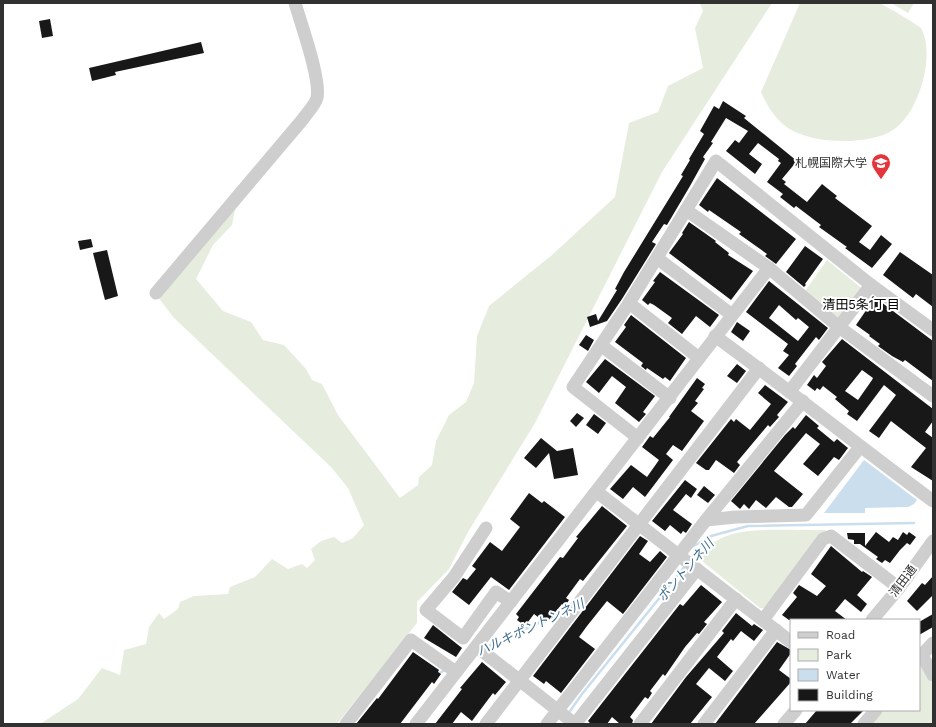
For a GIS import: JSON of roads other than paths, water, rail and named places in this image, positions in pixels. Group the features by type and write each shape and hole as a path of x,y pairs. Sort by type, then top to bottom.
{"street":[{"path":"156,293 298,125 316,99 317,87 314,73 295,3"},
{"path":"638,438 573,388 630,303 716,161 871,285 933,330"},
{"path":"686,210 769,268 839,327 933,396"},
{"path":"657,258 732,315"},
{"path":"416,724 670,398 715,336 769,268"},
{"path":"790,391 871,285"},
{"path":"630,303 699,358"},
{"path":"715,336 760,368 860,447 933,501"},
{"path":"602,346 670,398"},
{"path":"486,724 760,368"},
{"path":"547,724 568,718 688,562 706,520 803,401"},
{"path":"706,520 736,516 806,515 860,447"},
{"path":"597,492 790,641"},
{"path":"486,528 454,577 426,610 463,638 496,592 511,602"},
{"path":"763,620 823,539 831,536 899,588"},
{"name":"清田通","path":"873,619 899,588 933,541"},
{"path":"568,718 688,562"},
{"path":"640,724 736,599"},
{"path":"476,621 488,632"},
{"path":"704,724 776,630"},
{"path":"346,724 411,640 456,672"},
{"path":"933,643 921,657 933,675"},
{"path":"477,647 568,718"},
{"path":"784,724 795,711"},
{"path":"864,724 875,711"}],"water":[{"path":"864,460 917,500 914,504 908,507 865,508 865,513 824,513"}],"waterway":[{"name":"ポントンネ川","path":"692,547 711,536 748,526 914,523"},
{"name":"ポントンネ川","path":"690,560 709,538"},
{"name":"ポントンネ川","path":"568,714 582,694 686,565"},
{"name":"ハルキポントンネ川","path":"486,647 567,610"},
{"name":"ハルキポントンネ川","path":"437,675 446,669"}],"place":[{"name":"札幌国際大学","path":"881,180"}],"district":[{"name":"清田5条1丁目","path":"861,304"}]}
